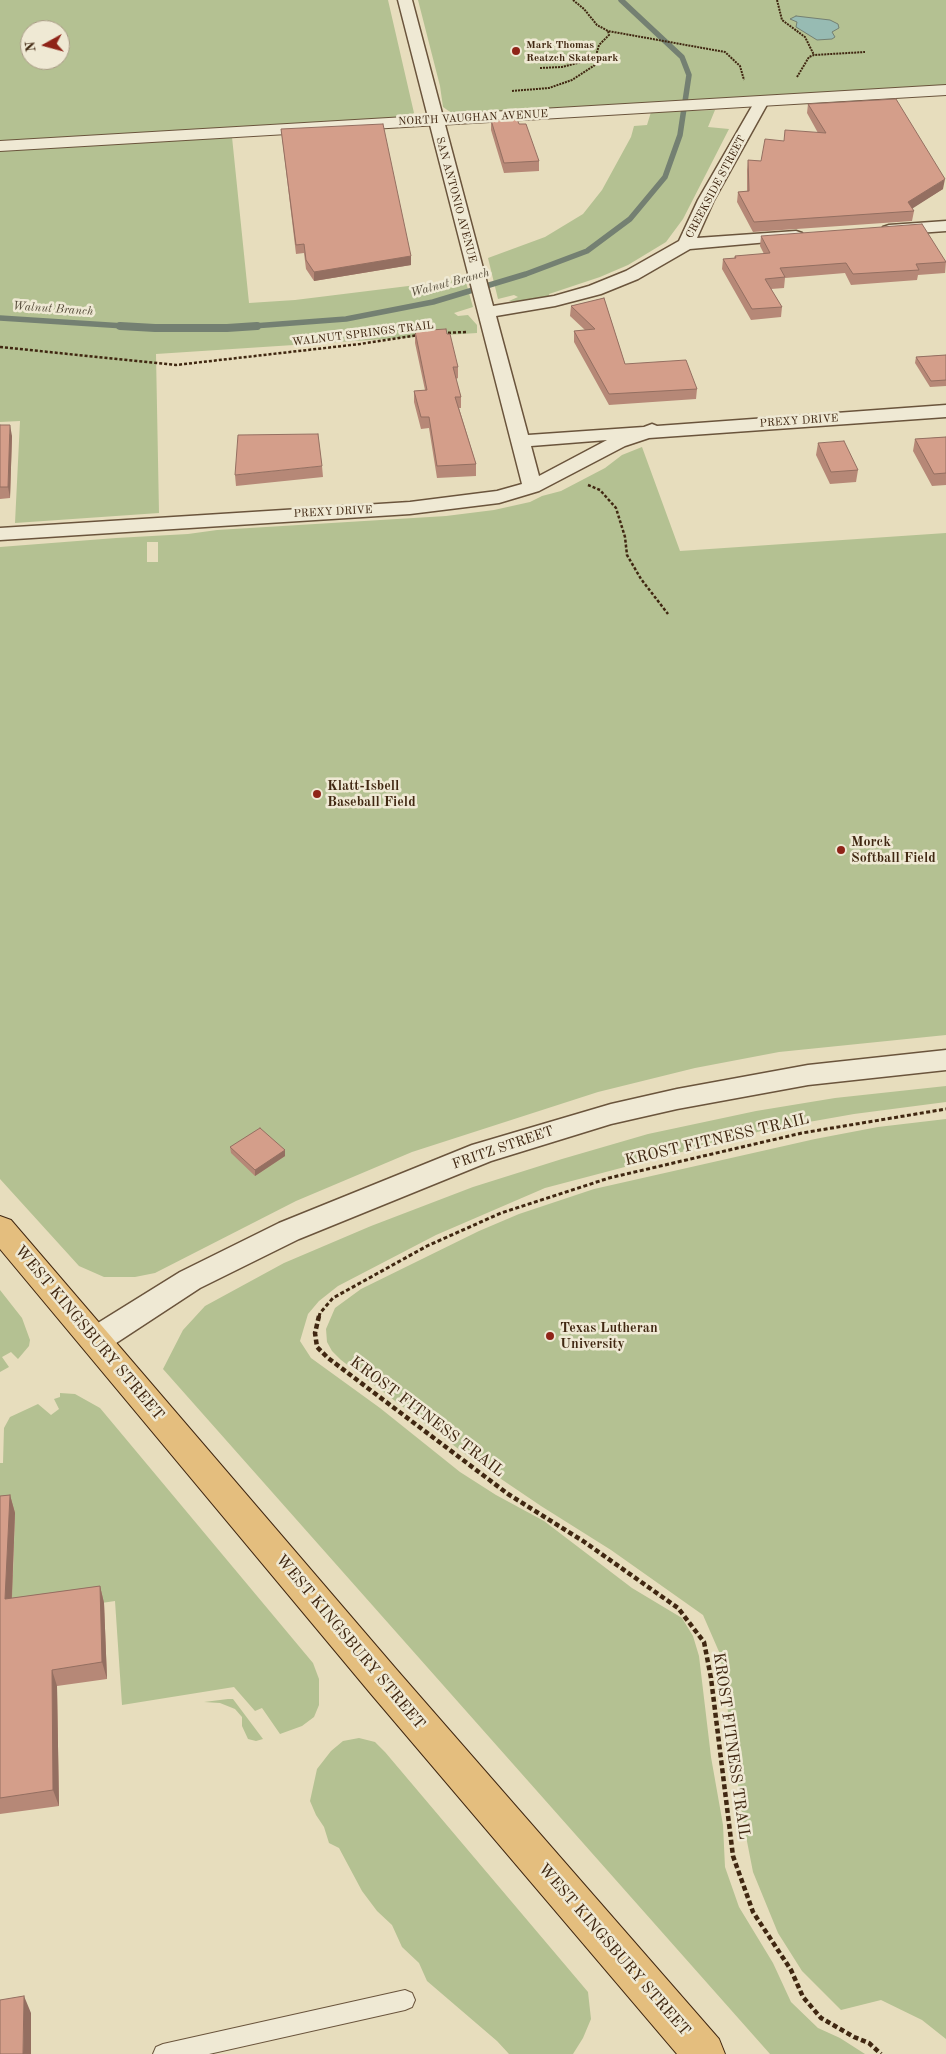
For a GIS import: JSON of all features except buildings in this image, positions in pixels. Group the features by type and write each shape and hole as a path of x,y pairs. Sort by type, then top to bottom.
{"main road":[{"name":"WEST KINGSBURY STREET","path":"0,1228 384,1682 704,2054"}],"street":[{"name":"SAN ANTONIO AVENUE","path":"405,0 532,487"},
{"name":"NORTH VAUGHAN AVENUE","path":"0,146 946,90"},
{"name":"CREEKSIDE STREET","path":"486,312 555,301 595,290 632,275 686,244 752,101"},
{"path":"869,232 946,226"},
{"path":"686,244 811,235"},
{"name":"PREXY DRIVE","path":"519,441 652,430 946,411"},
{"name":"PREXY DRIVE","path":"0,534 410,508 499,497 532,487 618,442 652,430"},
{"name":"FRITZ STREET","path":"96,1340 190,1280 281,1235 350,1205 482,1153 611,1114 677,1099 808,1075 946,1060"}],"lane":[{"path":"163,2054 404,2000"}],"path":[{"path":"573,0 584,8 597,25 608,31 724,52 731,56 740,66 746,87 752,96 752,101"},
{"path":"777,0 782,20 805,37 814,55"},
{"path":"509,92 549,88 572,80 595,65 598,58 599,45 609,36 608,31"},
{"path":"796,79 809,57 814,55 865,52"},
{"path":"540,68 562,67 598,58"},
{"name":"WALNUT SPRINGS TRAIL","path":"436,334 490,331"},
{"name":"WALNUT SPRINGS TRAIL","path":"0,347 176,365 341,347 408,335 426,334"},
{"path":"560,472 600,490 616,508 625,537 627,555 641,578 668,614"},
{"name":"KROST FITNESS TRAIL","path":"881,2054 869,2043 854,2037 821,2018 804,1997 791,1970 753,1912 733,1856 704,1642 678,1608 583,1541 508,1494 328,1358 317,1347 315,1333 320,1313 333,1298 365,1279 435,1243 501,1214 544,1198 609,1178 802,1133 946,1109"}],"green space":[{"path":"0,0 388,0 414,113 403,117 0,142"},
{"path":"418,0 946,0 946,85 453,114 443,107 440,86"},
{"path":"715,110 708,127 729,129 683,219 666,242 628,265 600,277 549,294 550,298 512,305 517,302 509,301 518,297 514,295 498,299 488,258 545,237 583,214 602,190 631,137 634,126 647,125 651,112"},
{"path":"232,137 249,303 295,300 465,279 473,307 454,313 458,316 468,315 477,325 477,333 156,354 159,513 15,523 20,421 0,422 0,151"},
{"path":"642,447 680,551 946,533 946,1035 779,1052 695,1068 598,1092 412,1152 296,1201 155,1273 135,1277 104,1277 79,1266 0,1179 0,547 188,534 217,530 446,516 494,510 530,502 542,496 561,491 605,468 622,455","holes":["147,542 158,542 158,562 147,562"]},
{"path":"946,1086 946,1102 854,1114 769,1129 545,1188 436,1235 338,1286 319,1301 308,1314 300,1341 311,1358 380,1408 460,1472 496,1495 544,1521 632,1588 682,1618 693,1636 699,1656 711,1757 723,1825 725,1867 739,1907 773,1963 791,2002 818,2028 840,2038 865,2054 770,2054 163,1369 183,1330 205,1306 284,1263 371,1226 473,1187 648,1134 756,1111 835,1098"},
{"path":"946,1119 946,2039 922,2020 881,2000 841,2010 802,1971 778,1933 753,1872 743,1821 720,1654 703,1615 611,1550 473,1460 341,1360 332,1351 327,1342 326,1329 335,1308 361,1289 479,1231 519,1214 594,1189 815,1139 878,1127"},
{"path":"0,1290 22,1318 30,1340 29,1346 18,1359 11,1352 2,1357 9,1367 0,1372"},
{"path":"60,1393 75,1394 100,1408 313,1663 319,1679 319,1705 314,1717 302,1726 280,1734 262,1708 255,1711 234,1687 122,1705 115,1601 0,1618 13,1572 15,1513 0,1515 0,1463 3,1463 4,1428 10,1417 38,1404 51,1415 59,1409 54,1399 60,1397"},
{"path":"233,1699 263,1739 256,1741 248,1739 242,1726 242,1717 235,1709 220,1703 204,1702"},
{"path":"359,1738 375,1742 385,1752 588,1992 591,2019 583,2038 573,2054 509,2054 497,2041 427,1981 419,1963 402,1947 392,1925 377,1911 362,1891 339,1848 329,1843 324,1827 310,1801 317,1769 331,1751 343,1741"}],"water":[{"path":"796,16 830,20 838,24 839,28 832,32 835,37 832,39 817,40 796,27 797,22 790,19"}],"waterway":[{"name":"Walnut Branch","path":"240,327 346,319 433,302 526,274 587,251 630,219 665,177 680,135 689,75 682,57 621,0"},
{"name":"Walnut Branch","path":"0,318 140,327"},
{"name":"Walnut Branch","path":"120,326 155,328 257,326"}],"place":[{"name":"Mark Thomas Reatzch Skatepark","path":"516,51"},
{"name":"Klatt-Isbell Baseball Field","path":"317,794"},
{"name":"Morck Softball Field","path":"841,850"},
{"name":"Texas Lutheran University","path":"550,1336"}]}
